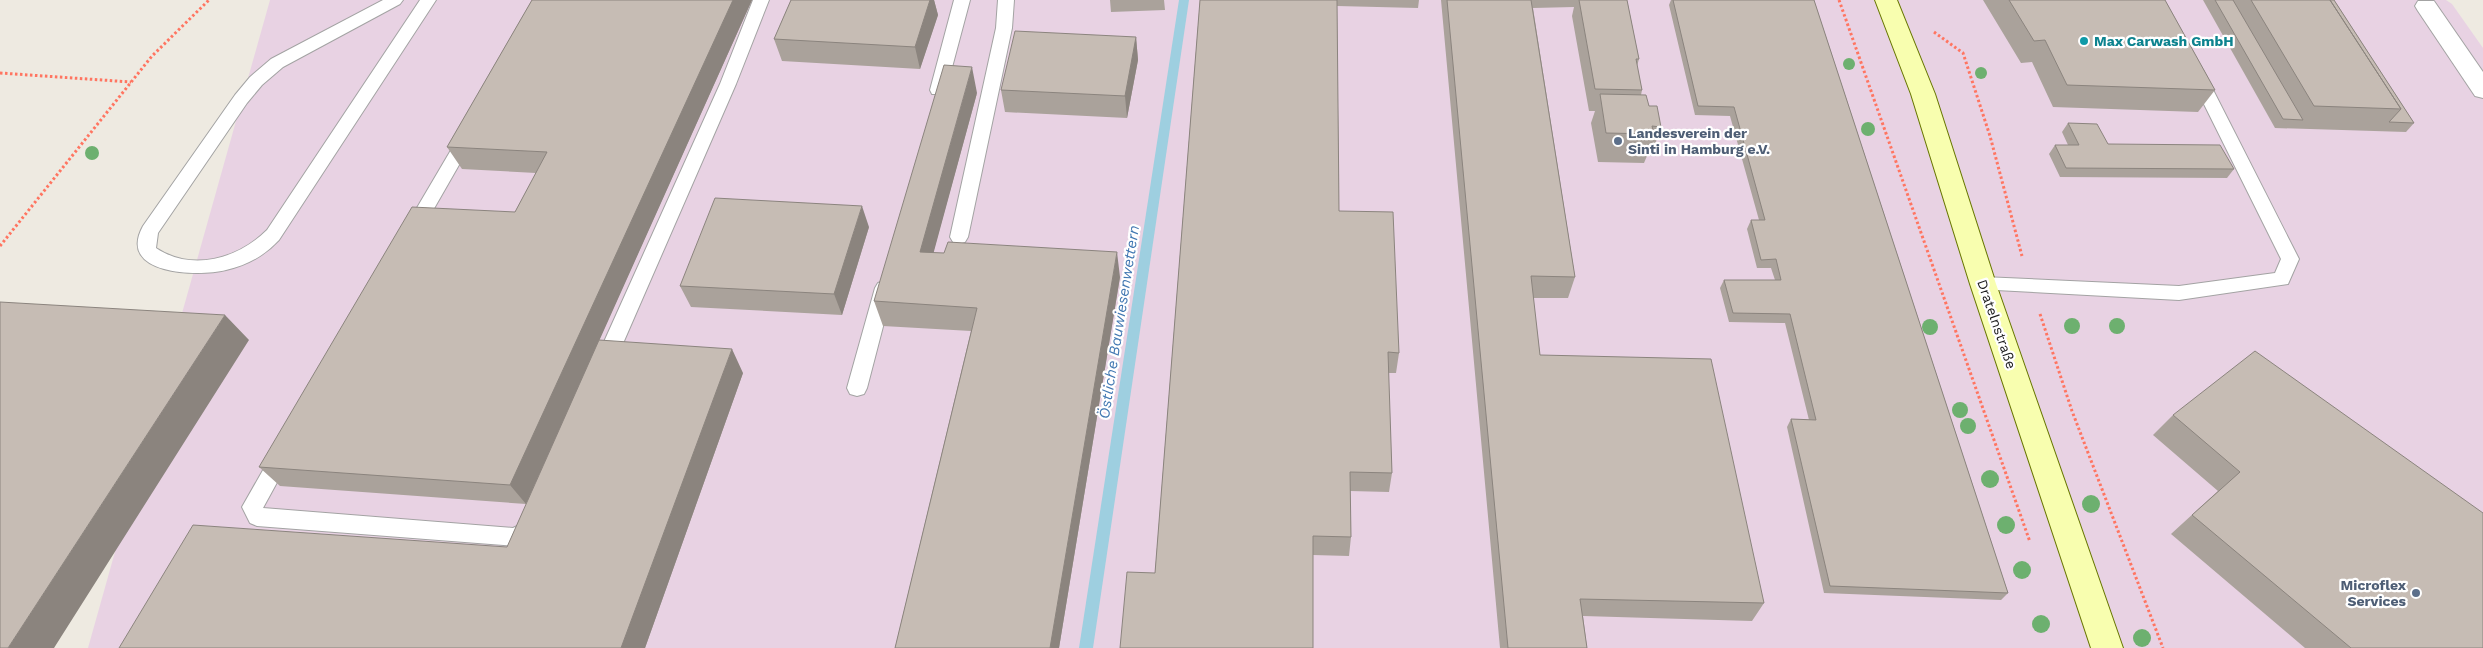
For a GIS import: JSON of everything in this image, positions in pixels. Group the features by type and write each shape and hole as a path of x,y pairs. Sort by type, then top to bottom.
{"main road":[{"name":"Dratelnstraße","path":"1886,0 1923,94 1984,284 2107,648"}],"street":[{"path":"2426,6 2483,90"}],"lane":[{"path":"395,0 277,63 256,81 241,99 149,231 146,243 148,252 167,264 191,267 227,262 252,253 262,245 273,235 428,0"},
{"path":"596,382 728,84 761,0"},
{"path":"934,104 962,0"},
{"path":"959,237 1004,28 1006,0"},
{"path":"1984,284 2179,292 2282,279 2290,258 2190,62"},
{"path":"404,245 478,118"},
{"path":"857,388 888,274"},
{"path":"291,440 252,507 257,517 515,537 534,528 542,510"}],"path":[{"path":"0,246 152,56 209,0"},
{"path":"1839,0 2030,544"},
{"path":"0,73 131,82"},
{"path":"2109,506 2163,648"}],"shaded area":[{"path":"270,0 2446,0 2452,4 2483,48 2483,648 88,648"}],"building":[{"path":"532,0 733,0 510,485 259,467 412,207 515,212 547,152 447,147"},
{"path":"791,0 930,0 915,47 774,39"},
{"path":"1200,0 1337,0 1339,211 1393,212 1399,353 1388,352 1392,473 1350,472 1351,537 1313,536 1313,648 1120,648 1127,572 1155,573"},
{"path":"1447,0 1531,0 1575,277 1531,276 1540,355 1711,359 1764,603 1580,599 1587,648 1508,648"},
{"path":"1579,0 1627,0 1639,59 1636,59 1642,90 1595,89"},
{"path":"1673,0 1814,0 2008,593 1830,586 1791,419 1816,420 1790,314 1733,313 1724,280 1781,280 1776,259 1761,260 1751,220 1765,220 1734,107 1698,106"},
{"name":"Max Carwash GmbH","path":"2009,0 2165,0 2215,90 2067,85 2045,40 2034,41"},
{"path":"2215,0 2233,0 2303,120 2283,119"},
{"path":"2251,0 2330,0 2401,109 2314,106"},
{"path":"2330,0 2334,0 2414,123 2389,122 2401,109"},
{"path":"1015,31 1136,37 1125,96 1001,90"},
{"path":"944,65 972,67 920,252 944,253 948,242 1117,252 1050,648 895,648 977,308 874,301"},
{"path":"1600,94 1646,95 1649,106 1657,106 1661,127 1652,126 1654,134 1606,133"},
{"path":"2068,123 2097,124 2108,144 2220,145 2234,169 2066,168 2055,145 2079,145"},
{"path":"715,198 862,206 834,294 680,286"},
{"path":"0,302 225,315 8,648 0,648"},
{"path":"599,340 732,349 621,648 119,648 193,525 507,547"},
{"path":"2255,351 2483,513 2483,648 2351,648 2192,515 2240,472 2173,415"}],"waterway":[{"name":"Östliche Bauwiesenwettern","path":"1086,648 1184,0"}],"place":[{"name":"Max Carwash GmbH","path":"2084,41"},
{"name":"Landesverein der Sinti in Hamburg e.V.","path":"1618,141"},
{"name":"Microflex Services","path":"2416,593"}]}
